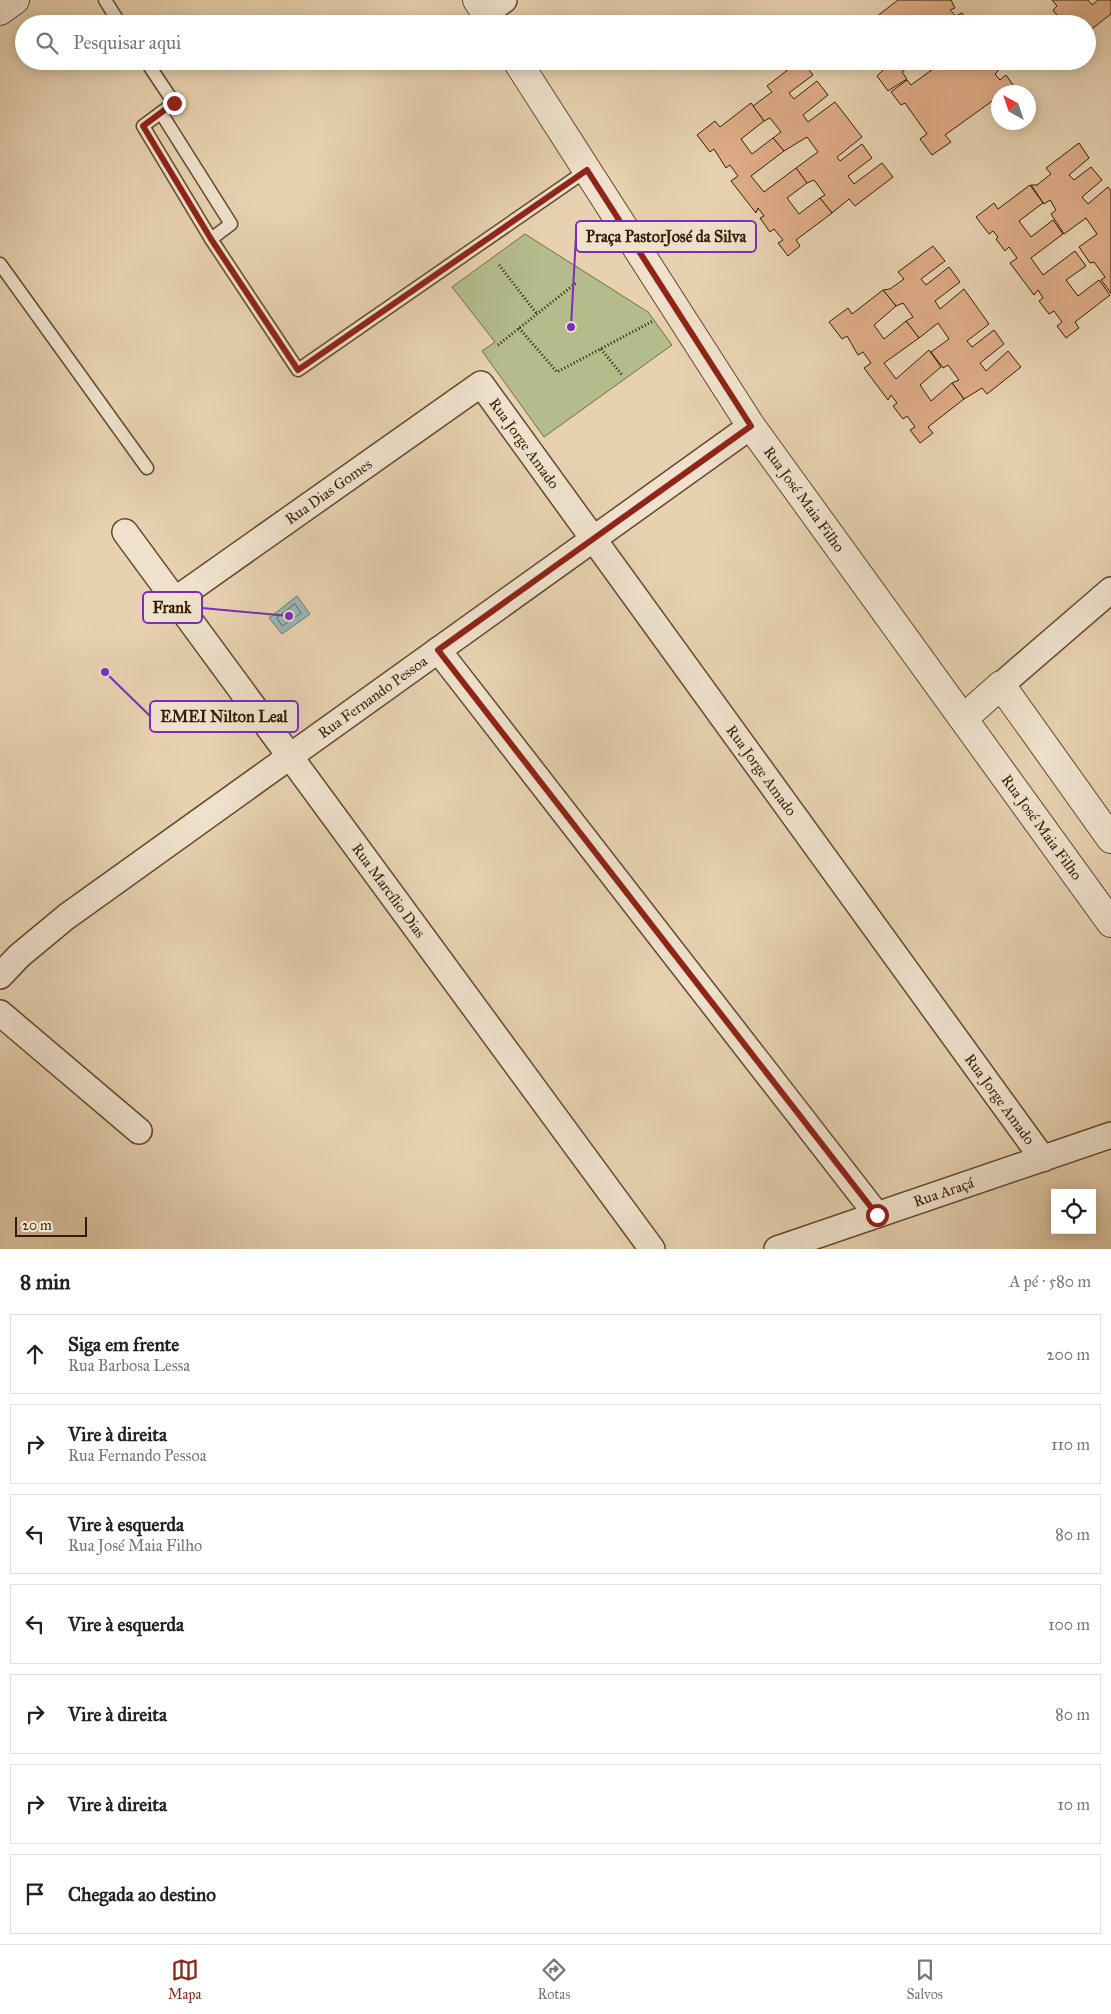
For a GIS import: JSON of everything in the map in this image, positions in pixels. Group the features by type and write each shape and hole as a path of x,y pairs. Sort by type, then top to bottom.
{"street":[{"path":"0,11 15,0"},
{"name":"Rua José Maia Filho","path":"523,70 751,426 1111,923"},
{"name":"Rua Jorge Amado","path":"482,384 1042,1159"},
{"name":"Rua Dias Gomes","path":"175,600 482,384"},
{"name":"Rua Fernando Pessoa","path":"0,976 19,956 66,917 751,426"},
{"name":"Rua Marcílio Dias","path":"126,532 652,1249"},
{"path":"964,718 1111,590"},
{"path":"438,650 877,1215"},
{"path":"1001,686 1111,839"},
{"path":"0,1014 138,1131"},
{"name":"Rua Araçá","path":"777,1249 1111,1135"}],"lane":[{"path":"105,0 114,15"},
{"path":"152,70 174,103 143,126 211,239 298,370 587,170"},
{"path":"161,113 231,224 211,239"},
{"path":"0,264 147,468"}],"path":[{"path":"499,265 537,314"},
{"path":"498,345 576,283"},
{"path":"519,328 557,372 676,309"},
{"path":"601,349 622,375"}],"green space":[{"path":"525,234 648,312 672,345 544,437 482,351 495,342 452,287"}],"water":[{"path":"297,596 310,614 282,634 269,618"}],"building":[{"path":"898,0 951,0 955,8 950,10 955,15 879,15"},
{"path":"1052,0 1088,0 1092,5 1098,0 1111,0 1111,14 1096,26 1096,15 1057,15 1053,10 1057,6"},
{"path":"787,70 809,70 813,75 789,93 794,99 817,81 828,95 803,115 808,122 835,102 862,137 837,157 840,161 862,144 872,158 848,176 854,184 882,163 893,177 855,206 849,199 832,213 820,198 825,195 814,180 807,183 796,168 818,152 807,137 784,151 773,138 781,132 770,118 764,121 753,106 772,92 767,86"},
{"path":"883,70 905,70 902,72 907,79 888,91 877,76"},
{"path":"932,70 999,70 995,74 1000,80 1006,75 1013,85 991,85 991,102 945,135 951,142 932,155 920,139 927,134 905,103 901,105 891,92 907,80 911,85"},
{"path":"751,103 764,121 741,139 752,154 773,138 784,151 751,176 764,192 796,168 807,183 787,198 799,214 820,198 832,213 796,240 800,246 788,256 778,243 783,240 774,229 770,232 760,218 764,216 758,208 756,213 731,181 738,176 730,165 726,168 714,149 710,152 697,135 715,121 720,127"},
{"path":"1079,143 1089,158 1069,175 1074,180 1091,167 1102,180 1082,197 1088,204 1108,187 1111,191 1111,293 1101,280 1105,277 1094,262 1090,263 1079,247 1097,234 1086,218 1064,234 1051,214 1056,210 1050,200 1044,204 1031,185 1037,185 1051,174 1046,168"},
{"path":"1030,185 1043,203 1019,221 1031,237 1053,220 1063,234 1031,258 1043,275 1075,251 1086,266 1066,280 1078,296 1099,280 1110,295 1075,322 1079,328 1066,338 1057,326 1062,322 1054,311 1049,314 1039,301 1043,298 1038,290 1034,295 1010,263 1017,258 1009,247 1005,251 996,239 998,237 993,231 989,234 976,217 994,203 998,209"},
{"path":"933,246 945,261 921,279 926,285 949,267 960,282 935,301 940,309 964,289 989,324 967,341 972,347 994,330 1004,344 980,363 986,371 1008,351 1021,367 987,394 982,388 964,399 952,383 959,380 948,365 943,368 931,352 949,339 938,323 919,338 906,321 913,317 903,303 896,306 883,290 890,289 904,279 898,272"},
{"path":"883,290 896,306 874,325 884,339 906,321 919,338 884,363 896,379 929,350 941,367 920,385 931,401 952,383 964,399 928,427 933,433 920,443 910,430 915,427 907,416 903,419 893,406 897,403 891,395 888,400 864,368 871,363 863,352 858,355 847,336 842,339 829,322 848,308 852,314"}],"place":[{"name":"Praça PastorJosé da Silva","path":"571,327"},
{"name":"Frank","path":"289,616"},
{"name":"EMEI Nilton Leal","path":"105,672"}],"route":[{"path":"174,103 143,126 211,239 298,370 587,170 751,426 438,650 877,1215"}]}
